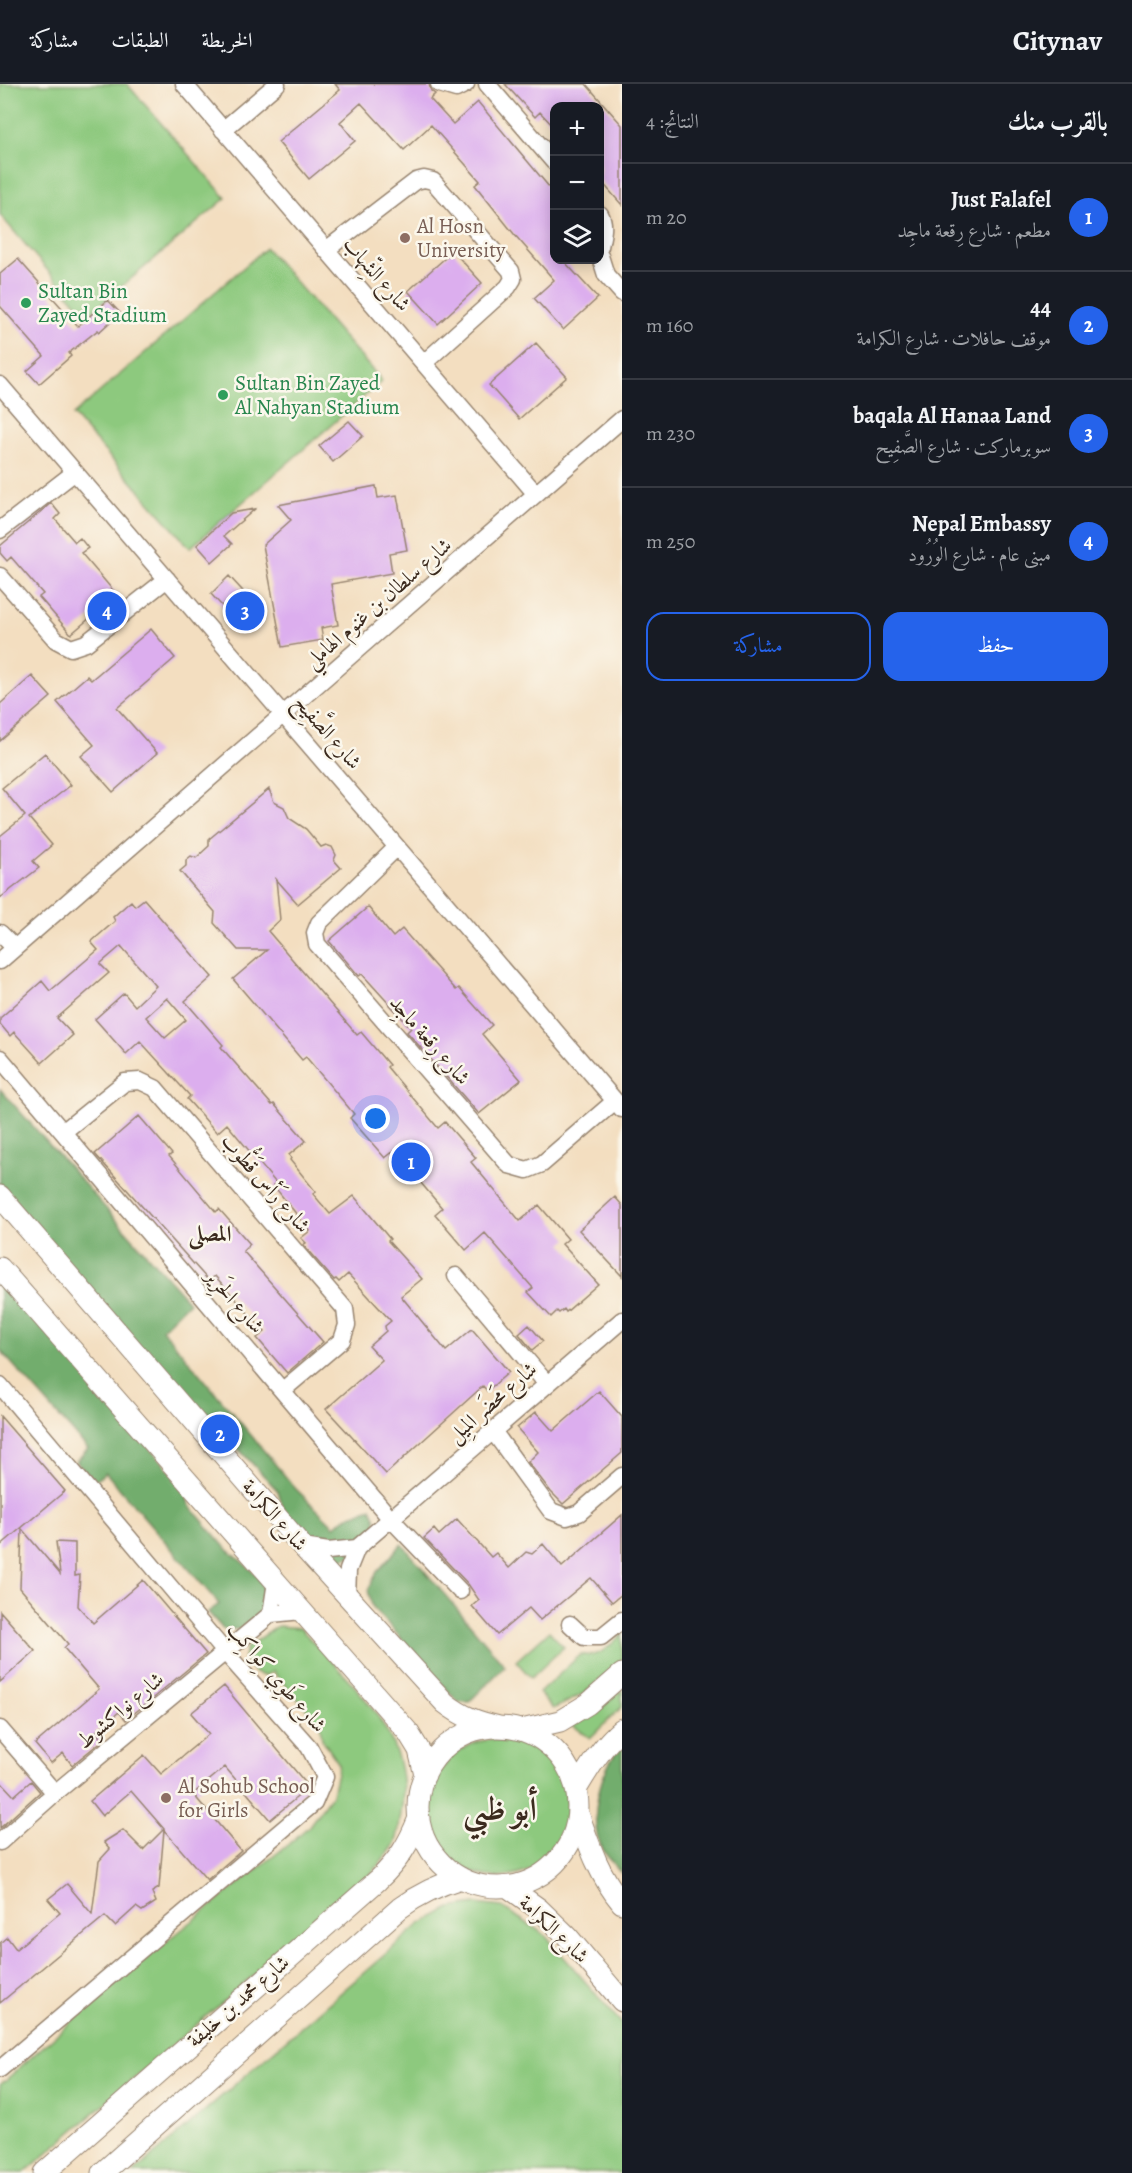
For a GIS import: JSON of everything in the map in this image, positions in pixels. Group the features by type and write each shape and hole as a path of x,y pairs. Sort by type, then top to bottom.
{"main road":[{"name":"شارع الكرامة","path":"0,1196 347,1598 445,1703 460,1715 499,1727"},
{"name":"شارع الكرامة","path":"0,1268 408,1732 418,1750 425,1775"},
{"path":"522,1730 560,1721 588,1704 622,1674"},
{"path":"579,1816 571,1842 556,1863 534,1879 508,1887 484,1886 461,1878 441,1863 426,1842 419,1818 419,1796 425,1775 437,1755 455,1740 476,1730 499,1727 522,1730 547,1743 566,1762 577,1788 579,1816 594,1860 610,1889 622,1903"},
{"path":"577,1788 593,1760 622,1728"},
{"name":"شارع محمد بن خليفة","path":"44,2173 395,1864 408,1845 419,1818"},
{"name":"شارع محمد بن خليفة","path":"102,2173 400,1908 419,1894 439,1884 461,1878"},
{"name":"شارع الكرامة","path":"508,1887 539,1909 567,1936 622,2001"}],"street":[{"name":"شارع الشِّهاب","path":"184,84 536,494"},
{"path":"223,130 278,84"},
{"path":"439,84 456,89 466,84"},
{"path":"487,84 550,156"},
{"path":"326,249 399,193 416,181 424,179 432,181 512,271 513,279 508,287 424,363"},
{"path":"601,264 606,275 622,293"},
{"name":"شارع الصَّفِيح","path":"0,385 619,1105"},
{"name":"شارع سلطان بن غنوم الهاملي","path":"0,961 622,419"},
{"path":"0,530 75,472"},
{"path":"0,576 56,640 71,648 86,643 167,579"},
{"name":"شارع رِقعة ماجِد","path":"397,847 319,923 315,933 317,944 509,1165 527,1170 542,1164 619,1105"},
{"path":"0,933 15,948"},
{"name":"شارع الحَرِير","path":"0,1058 391,1519"},
{"name":"شارع رَأس قَطُّوب","path":"63,1132 125,1082 140,1081 156,1088 345,1309 347,1325 342,1340 283,1390"},
{"path":"456,1276 547,1384"},
{"name":"شارع مَحضَر المِيل","path":"357,1548 622,1320"},
{"name":"شارع طَوِي كِواكِب","path":"0,1385 225,1652 309,1747 325,1777 314,1803 0,2068"},
{"path":"493,1431 551,1511 567,1517 579,1513 622,1476"},
{"path":"391,1519 460,1592"},
{"path":"303,1547 328,1551 357,1548 348,1570 347,1598"},
{"path":"276,1582 271,1614 302,1611"},
{"name":"شارع نواكشوط","path":"0,1842 55,1793 271,1614"},
{"path":"570,1624 584,1637 600,1637 622,1620"},
{"path":"0,1729 55,1793"}],"green space":[{"path":"0,84 127,84 226,198 87,316 0,215"},
{"path":"266,248 382,381 190,548 73,415"},
{"path":"0,1089 189,1302 162,1329 296,1489 334,1526 351,1515 371,1508 376,1519 375,1535 354,1555 340,1560 324,1555 286,1516 278,1491 230,1440 206,1431 0,1185"},
{"path":"0,1274 184,1487 189,1505 225,1547 258,1576 267,1595 259,1613 239,1629 223,1629 208,1612 219,1604 106,1473 94,1481 76,1461 88,1449 0,1350"},
{"path":"402,1544 505,1666 469,1702 458,1702 372,1606 368,1590 377,1572"},
{"path":"278,1626 300,1628 357,1689 388,1734 398,1758 403,1785 396,1842 368,1877 24,2173 0,2173 0,2085 110,1987 290,1843 309,1826 332,1794 339,1764 322,1739 320,1723 273,1672 264,1676 255,1673 244,1658 246,1648"},
{"path":"549,1631 564,1647 531,1678 516,1661"},
{"path":"622,1634 622,1661 583,1694 553,1709 539,1693 581,1654 599,1653"},
{"path":"622,1690 622,1707 590,1738 571,1724 598,1710"},
{"path":"499,1739 525,1744 548,1759 563,1782 568,1808 563,1834 548,1857 525,1872 499,1877 473,1872 450,1857 435,1834 430,1808 435,1782 450,1759 473,1744"},
{"path":"622,1746 622,1874 601,1845 597,1834 596,1811 604,1775"},
{"path":"476,1904 502,1907 544,1934 622,2024 622,2173 133,2173 420,1924 450,1908"}],"building":[{"path":"335,84 429,84 431,91 435,94 430,99 453,124 478,102 550,188 550,264 567,264 598,298 563,330 534,298 554,280 475,185 480,181 431,125 404,150 361,103 340,122 355,141 309,179 278,142 340,90"},
{"path":"505,84 586,84 602,102 550,102 550,123 540,112 535,117"},
{"path":"604,104 622,125 622,205 604,185"},
{"path":"453,251 482,283 438,324 408,291"},
{"path":"18,259 78,326 108,300 120,313 99,332 98,330 69,353 71,356 39,384 27,371 44,356 0,306 0,274"},
{"path":"536,343 567,377 519,419 489,385"},
{"path":"349,421 363,436 333,462 319,446"},
{"path":"376,486 378,498 397,495 407,550 389,553 392,573 331,584 338,625 321,628 323,640 282,647 263,545 291,520 278,505"},
{"path":"51,503 60,514 55,519 75,542 80,538 88,548 81,553 117,595 71,634 39,597 43,594 11,557 7,561 0,553 0,546"},
{"path":"255,509 224,536 232,544 212,562 197,545 231,513"},
{"path":"229,576 264,614 245,631 211,594"},
{"path":"151,629 175,658 117,708 157,753 113,792 81,756 94,745 57,702 87,676 91,680"},
{"path":"32,676 51,697 0,741 0,704"},
{"path":"45,753 71,785 29,818 52,845 33,861 39,868 0,898 0,836 25,816 2,788"},
{"path":"269,789 274,802 284,807 289,818 306,829 321,847 326,845 332,847 336,855 334,860 341,868 298,904 276,879 280,920 268,931 357,1035 361,1032 438,1128 445,1122 476,1158 471,1162 520,1221 539,1205 568,1239 562,1244 598,1284 566,1312 564,1309 559,1313 557,1311 551,1317 528,1292 533,1288 485,1233 466,1250 435,1214 442,1208 394,1151 385,1158 350,1118 354,1114 306,1057 302,1060 233,979 267,950 238,950 214,923 215,912 180,871 186,866 186,860 191,856 196,858 209,846 209,839"},
{"path":"144,899 212,977 185,1001 223,1045 221,1047 306,1141 289,1155 290,1160 316,1192 313,1194 330,1214 354,1196 390,1239 388,1241 422,1279 401,1296 446,1351 472,1329 509,1372 487,1391 483,1386 386,1474 326,1409 382,1360 369,1346 386,1331 385,1326 391,1321 348,1274 339,1282 334,1280 303,1245 306,1243 301,1238 310,1231 273,1185 276,1183 227,1124 217,1133 187,1099 190,1096 140,1041 126,1054 95,1019 124,993 135,1006 156,986 121,946 100,964 109,973 57,1018 73,1035 42,1063 14,1032 10,1036 0,1024 0,1018 42,981 50,991 98,950 91,942 115,921 113,917 131,901 135,906","holes":["167,998 186,1020 165,1038 146,1017"]},
{"path":"368,907 393,937 402,929 456,990 459,988 492,1025 482,1034 521,1080 479,1114 407,1032 411,1028 362,974 359,976 329,941"},
{"path":"139,1116 172,1154 169,1156 216,1212 219,1209 250,1244 243,1251 323,1342 287,1373 257,1338 265,1332 215,1276 209,1281 95,1154"},
{"path":"615,1197 622,1205 622,1276 579,1230"},
{"path":"529,1325 543,1341 532,1350 519,1334"},
{"path":"599,1391 622,1417 622,1453 563,1504 528,1462 538,1452 517,1428 536,1412 553,1431"},
{"path":"0,1416 65,1491 0,1546"},
{"path":"622,1515 622,1594 612,1602 591,1578 540,1620 529,1608 497,1635 472,1606 479,1600 468,1584 424,1538 434,1529 439,1535 457,1519 491,1557 496,1553 509,1568 526,1552 532,1554 543,1544 562,1567"},
{"path":"22,1529 60,1574 56,1542 75,1543 75,1576 80,1575 78,1606 93,1623 143,1580 206,1654 126,1720 119,1712 95,1732 103,1740 72,1765 63,1753 51,1763 35,1744 99,1689 64,1648 68,1644 20,1588"},
{"path":"0,1611 35,1651 0,1682"},
{"name":"Al Sohub School for Girls","path":"224,1686 309,1787 270,1820 225,1767 193,1794 241,1851 207,1880 164,1830 159,1888 152,1892 156,1902 142,1911 136,1907 115,1926 105,1916 0,2003 0,1943 7,1937 16,1949 60,1913 48,1899 67,1884 92,1914 99,1861 110,1849 104,1842 123,1830 143,1850 164,1829 131,1791 102,1816 90,1801 144,1755 161,1774 209,1734 191,1713"},
{"path":"0,1781 14,1796 31,1781 40,1792 0,1828"}],"place":[{"name":"Al Hosn University","path":"405,238"},
{"name":"Sultan Bin Zayed Stadium","path":"26,303"},
{"name":"Sultan Bin Zayed Al Nahyan Stadium","path":"223,395"},
{"name":"Nepal Embassy","path":"107,611"},
{"name":"baqala Al Hanaa Land","path":"245,611"},
{"name":"Just Falafel","path":"411,1162"},
{"name":"44","path":"220,1434"},
{"name":"Al Sohub School for Girls","path":"166,1798"}],"district":[{"name":"المصلى","path":"210,1234"},
{"name":"أبو ظبي","path":"500,1808"}]}
